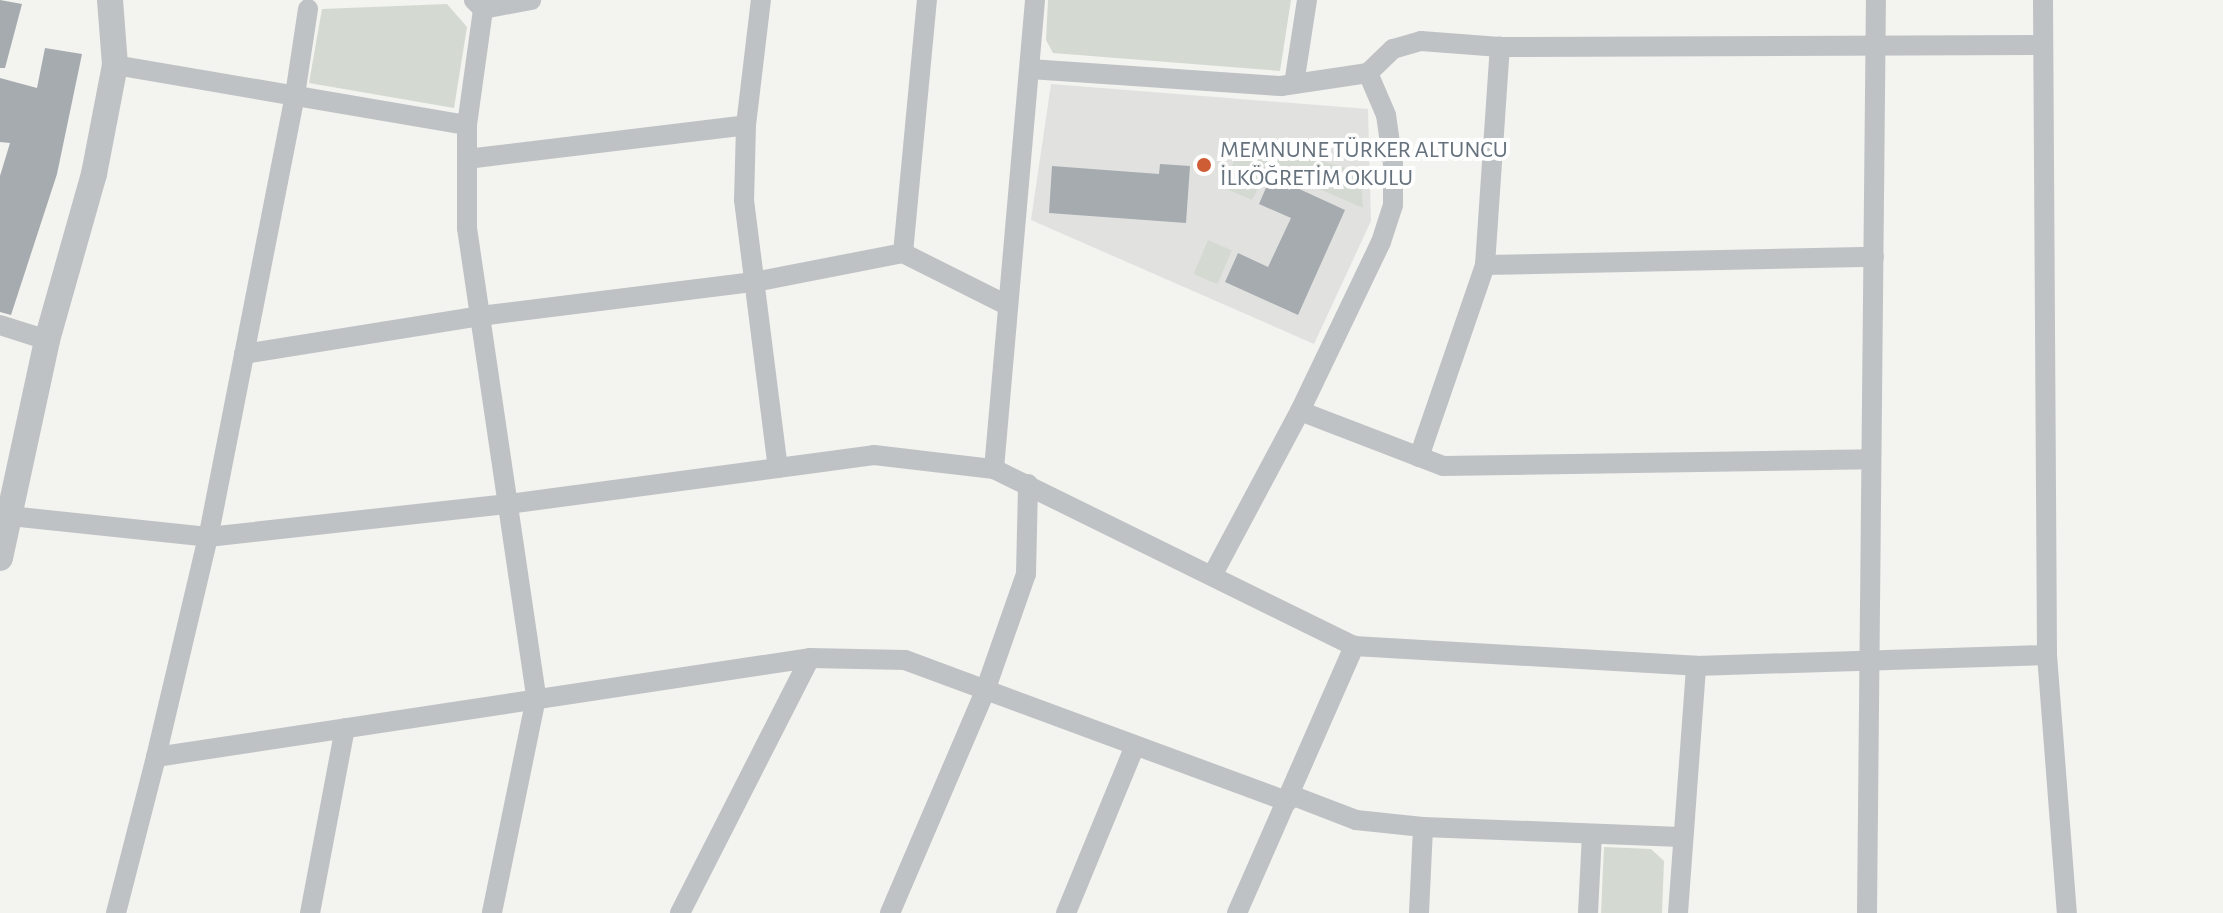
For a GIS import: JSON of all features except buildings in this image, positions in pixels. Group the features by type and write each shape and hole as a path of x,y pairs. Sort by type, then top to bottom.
{"street":[{"path":"0,558 4,516 47,340 94,174 115,65 110,0"},
{"path":"492,913 536,698 467,228 467,125 478,5 531,0"},
{"path":"761,0 746,125 744,200 778,468"},
{"path":"903,253 927,0"},
{"path":"994,469 1035,0"},
{"path":"1294,84 1307,0"},
{"path":"1867,913 1876,0"},
{"path":"2043,0 2047,655 2067,913"},
{"path":"116,913 208,537 295,95 308,9"},
{"path":"1030,69 1281,86 1368,73 1393,49 1421,41 1500,47 2043,45"},
{"path":"1419,457 1485,265 1500,47"},
{"path":"115,65 467,125"},
{"path":"1213,574 1300,411 1381,242 1393,205 1393,164 1386,115 1368,73"},
{"path":"467,159 746,125"},
{"path":"244,354 480,316 754,282 903,253 1007,305"},
{"path":"1485,265 1874,257"},
{"path":"0,325 47,340"},
{"path":"1300,411 1443,466 1871,459"},
{"path":"4,516 208,537 508,504 874,455 994,469 1213,574 1354,646 1696,666 2047,655"},
{"path":"890,913 985,691 1026,574 1028,484"},
{"path":"1237,913 1354,646"},
{"path":"156,757 810,658 905,660 1135,746 1356,820 1423,827 1681,837"},
{"path":"680,913 810,658"},
{"path":"1678,913 1681,837 1696,666"},
{"path":"310,913 345,728"},
{"path":"1066,913 1135,746"},
{"path":"1419,913 1423,827"},
{"path":"1588,913 1592,834"}],"shaded area":[{"path":"1048,0 1291,0 1280,71 1053,53 1046,40"},
{"path":"447,4 467,27 454,108 309,83 322,9"},
{"name":"MEMNUNE TÜRKER ALTUNCU İLKÖĞRETİM OKULU","path":"1051,84 1368,109 1371,221 1314,344 1031,220"},
{"path":"1245,137 1361,173 1363,208 1269,167 1252,200 1222,187"},
{"path":"1208,240 1232,250 1217,284 1194,274"},
{"path":"1604,847 1651,849 1664,861 1662,913 1601,913"}],"place":[{"name":"MEMNUNE TÜRKER ALTUNCU İLKÖĞRETİM OKULU","path":"1204,165"}]}
